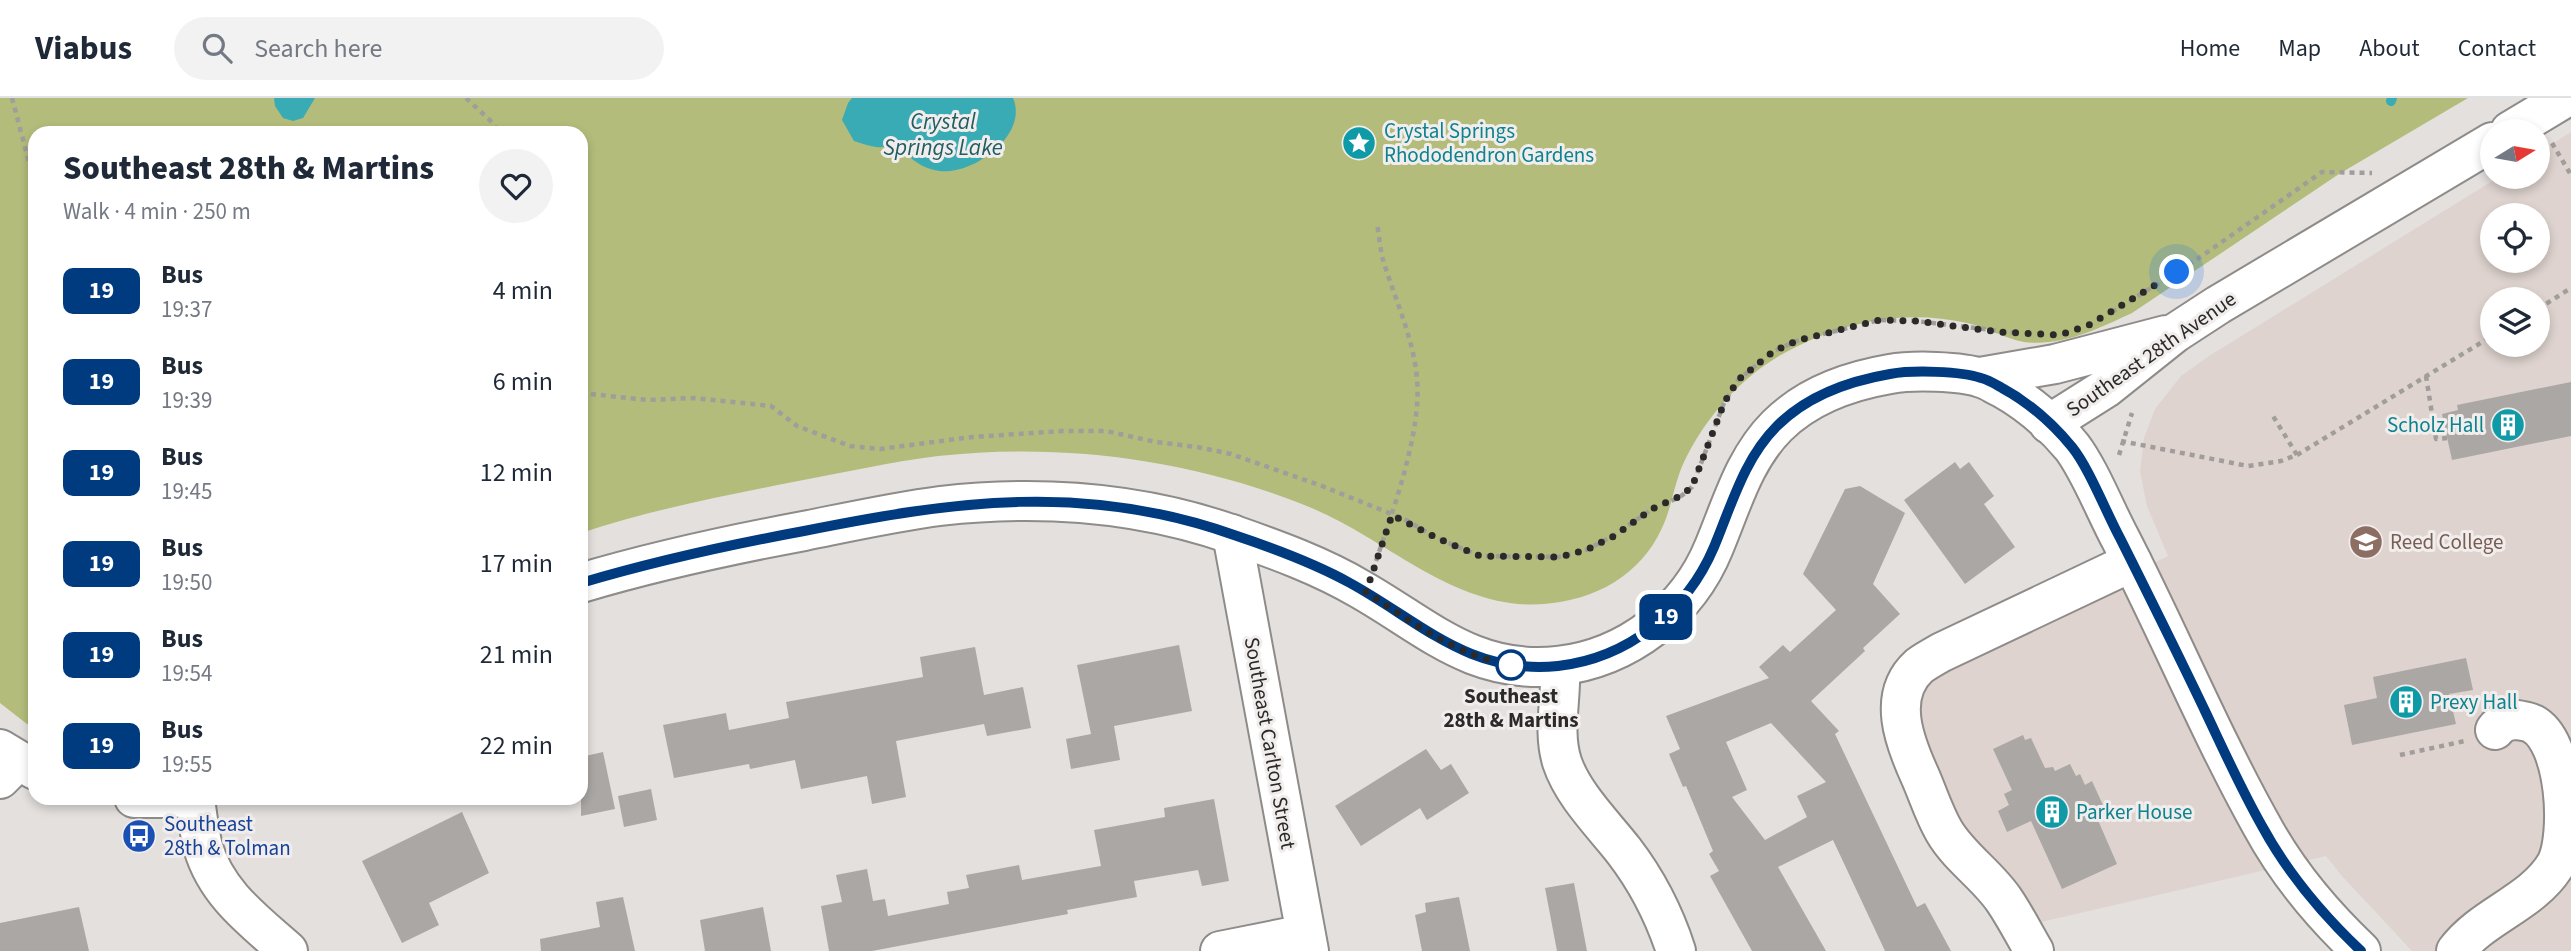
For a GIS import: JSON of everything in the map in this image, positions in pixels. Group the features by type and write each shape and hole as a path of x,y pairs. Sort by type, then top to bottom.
{"street":[{"path":"2530,119 2565,98"},
{"name":"Southeast 28th Avenue","path":"588,581 694,552 898,512 975,503 1033,501 1107,506 1189,520 1300,559 1366,592 1426,632 1464,652 1520,667 1560,666 1586,661 1619,648 1652,629 1671,612 1703,571 1743,474 1757,451 1778,425 1802,406 1842,386 1899,372 1980,377 2010,392 2049,424 2130,371 2175,333 2480,149"},
{"path":"1980,377 2055,364 2175,333"},
{"path":"2049,424 2074,449 2264,830 2312,898 2335,926 2361,951"},
{"name":"Southeast Carlton Street","path":"1232,534 1307,943"},
{"path":"2034,951 2006,902 1944,831 1905,742 1901,720 1902,696 1919,666 1942,652 2132,562"},
{"path":"1560,666 1561,691 1557,722 1562,762 1574,784 1643,877 1676,951"},
{"path":"2456,951 2490,920 2537,887 2557,863 2566,835 2567,813 2560,772 2551,742 2533,724 2515,720 2500,723 2495,730"},
{"path":"196,805 204,848 223,890 288,951"},
{"path":"1220,951 1307,943"}],"path":[{"path":"12,98 28,156"},
{"path":"466,98 495,126"},
{"path":"2557,135 2551,142 2571,175"},
{"path":"2100,318 2206,254 2322,172 2382,173"},
{"path":"1366,592 1401,488 1415,421 1417,380 1411,344 1382,257 1377,223"},
{"path":"2550,301 2571,288"},
{"path":"588,394 647,400 694,398 771,406 797,426 850,446 880,449 1009,433 1106,431 1231,454 1322,486 1480,556 1559,557 1586,550 1614,536 1652,509 1680,496 1692,487 1724,403 1738,380 1774,351 1799,340 1880,320 1916,321 2022,334"},
{"path":"2121,441 2248,466 2281,461 2297,454 2480,343"},
{"path":"2426,376 2437,439 2447,438"},
{"path":"2118,460 2121,441 2133,410"},
{"path":"2273,416 2297,454"},
{"path":"2400,755 2483,737 2495,730"}],"shaded area":[{"name":"Reed College","path":"2571,132 2571,951 2412,951 2326,856 2037,923 1966,830 1926,750 1917,725 1923,691 1950,663 2168,556 2147,506 2140,472 2144,438 2155,409 2181,376 2480,189 2550,189 2550,145"}],"green space":[{"path":"0,98 2468,98 2339,174 2132,313 2094,330 2066,339 2038,343 2024,342 1967,323 1921,317 1899,318 1854,325 1790,350 1742,383 1703,428 1681,470 1662,528 1641,560 1614,583 1598,591 1563,602 1544,604 1512,603 1482,597 1424,571 1314,509 1269,492 1177,467 1082,454 986,452 902,461 686,504 588,531 588,126 28,126 28,724 0,703"}],"water":[{"path":"274,98 315,98 303,118 293,121 283,118 275,106"},
{"name":"Crystal Springs Lake","path":"852,98 1013,98 1016,112 1013,126 995,150 968,166 953,171 940,171 924,167 898,150 854,141 842,120"}],"building":[{"name":"Scholz Hall","path":"2571,382 2571,436 2452,460 2442,414 2458,410 2457,405"},
{"path":"1955,462 1960,469 1969,462 1994,496 1984,504 2015,547 1965,584 1904,500"},
{"path":"1860,486 1905,513 1873,584 1900,614 1811,701 1839,731 1835,734 1917,907 1925,903 1951,951 1885,951 1833,840 1778,867 1826,951 1752,951 1710,876 1719,871 1709,854 1713,851 1686,786 1683,787 1669,754 1680,749 1666,716 1769,678 1759,667 1783,645 1790,652 1836,610 1803,574 1845,489","holes":["1771,723 1826,782 1797,796 1807,817 1765,840 1732,797 1747,790 1726,742"]},
{"path":"1179,645 1192,711 1114,726 1120,760 1071,769 1066,739 1091,734 1077,665"},
{"path":"975,647 984,695 1023,687 1031,728 987,736 984,724 896,741 906,797 872,804 867,776 801,789 795,760 750,769 749,764 674,778 663,725 726,713 729,730 789,718 786,702 923,677 920,657"},
{"name":"Prexy Hall","path":"2466,658 2473,690 2449,694 2456,724 2352,745 2344,705 2377,698 2373,677"},
{"name":"Parker House","path":"2023,735 2025,740 2031,738 2045,768 2053,767 2055,771 2070,764 2076,776 2080,774 2085,785 2092,781 2107,814 2097,818 2117,864 2062,889 2031,821 2007,832 1998,811 2009,805 2004,794 2012,790 1993,749"},
{"path":"1426,749 1441,770 1451,764 1469,793 1427,820 1420,808 1361,846 1335,806"},
{"path":"603,752 615,809 581,816 581,805 588,805 588,755"},
{"path":"651,789 657,820 624,827 618,796"},
{"path":"1214,799 1229,881 1202,886 1198,870 1134,881 1137,897 1067,910 1068,914 872,951 829,951 821,906 842,902 836,875 867,869 873,901 885,899 888,916 949,904 947,892 969,888 966,875 1019,865 1022,880 1101,866 1094,830 1165,817 1164,808"},
{"path":"462,812 489,873 429,903 439,925 402,943 362,861"},
{"path":"1574,883 1587,951 1557,951 1545,888"},
{"path":"623,897 635,951 541,951 540,939 600,927 596,902"},
{"path":"1459,897 1470,951 1422,951 1415,915 1426,912 1425,903"},
{"path":"79,907 89,951 0,951 0,923"},
{"path":"763,907 771,951 705,951 700,920"}],"bus line":[{"name":"19","path":"588,581 694,552 898,512 975,503 1083,503 1189,520 1232,534 1336,575 1426,632 1464,652 1520,667 1560,666 1609,653 1652,629 1671,612 1703,571 1743,474 1757,451 1778,425 1802,406 1847,384 1899,372 1980,377 2010,392 2032,408 2074,449 2264,830 2305,889 2335,926 2361,951"}],"place":[{"name":"Crystal Springs Rhododendron Gardens","path":"1359,143"},
{"name":"Scholz Hall","path":"2508,425"},
{"name":"Reed College","path":"2366,542"},
{"name":"Southeast 28th & Martins","path":"1511,665"},
{"name":"Prexy Hall","path":"2406,702"},
{"name":"Parker House","path":"2052,812"},
{"name":"Southeast 28th & Tolman","path":"139,836"}],"route":[{"path":"1511,665 1464,652 1426,632 1366,592 1392,515 1480,556 1559,557 1586,550 1614,536 1652,509 1680,496 1692,487 1724,403 1738,380 1774,351 1799,340 1880,320 1916,321 2034,335 2060,335 2089,325 2177,272"}]}
